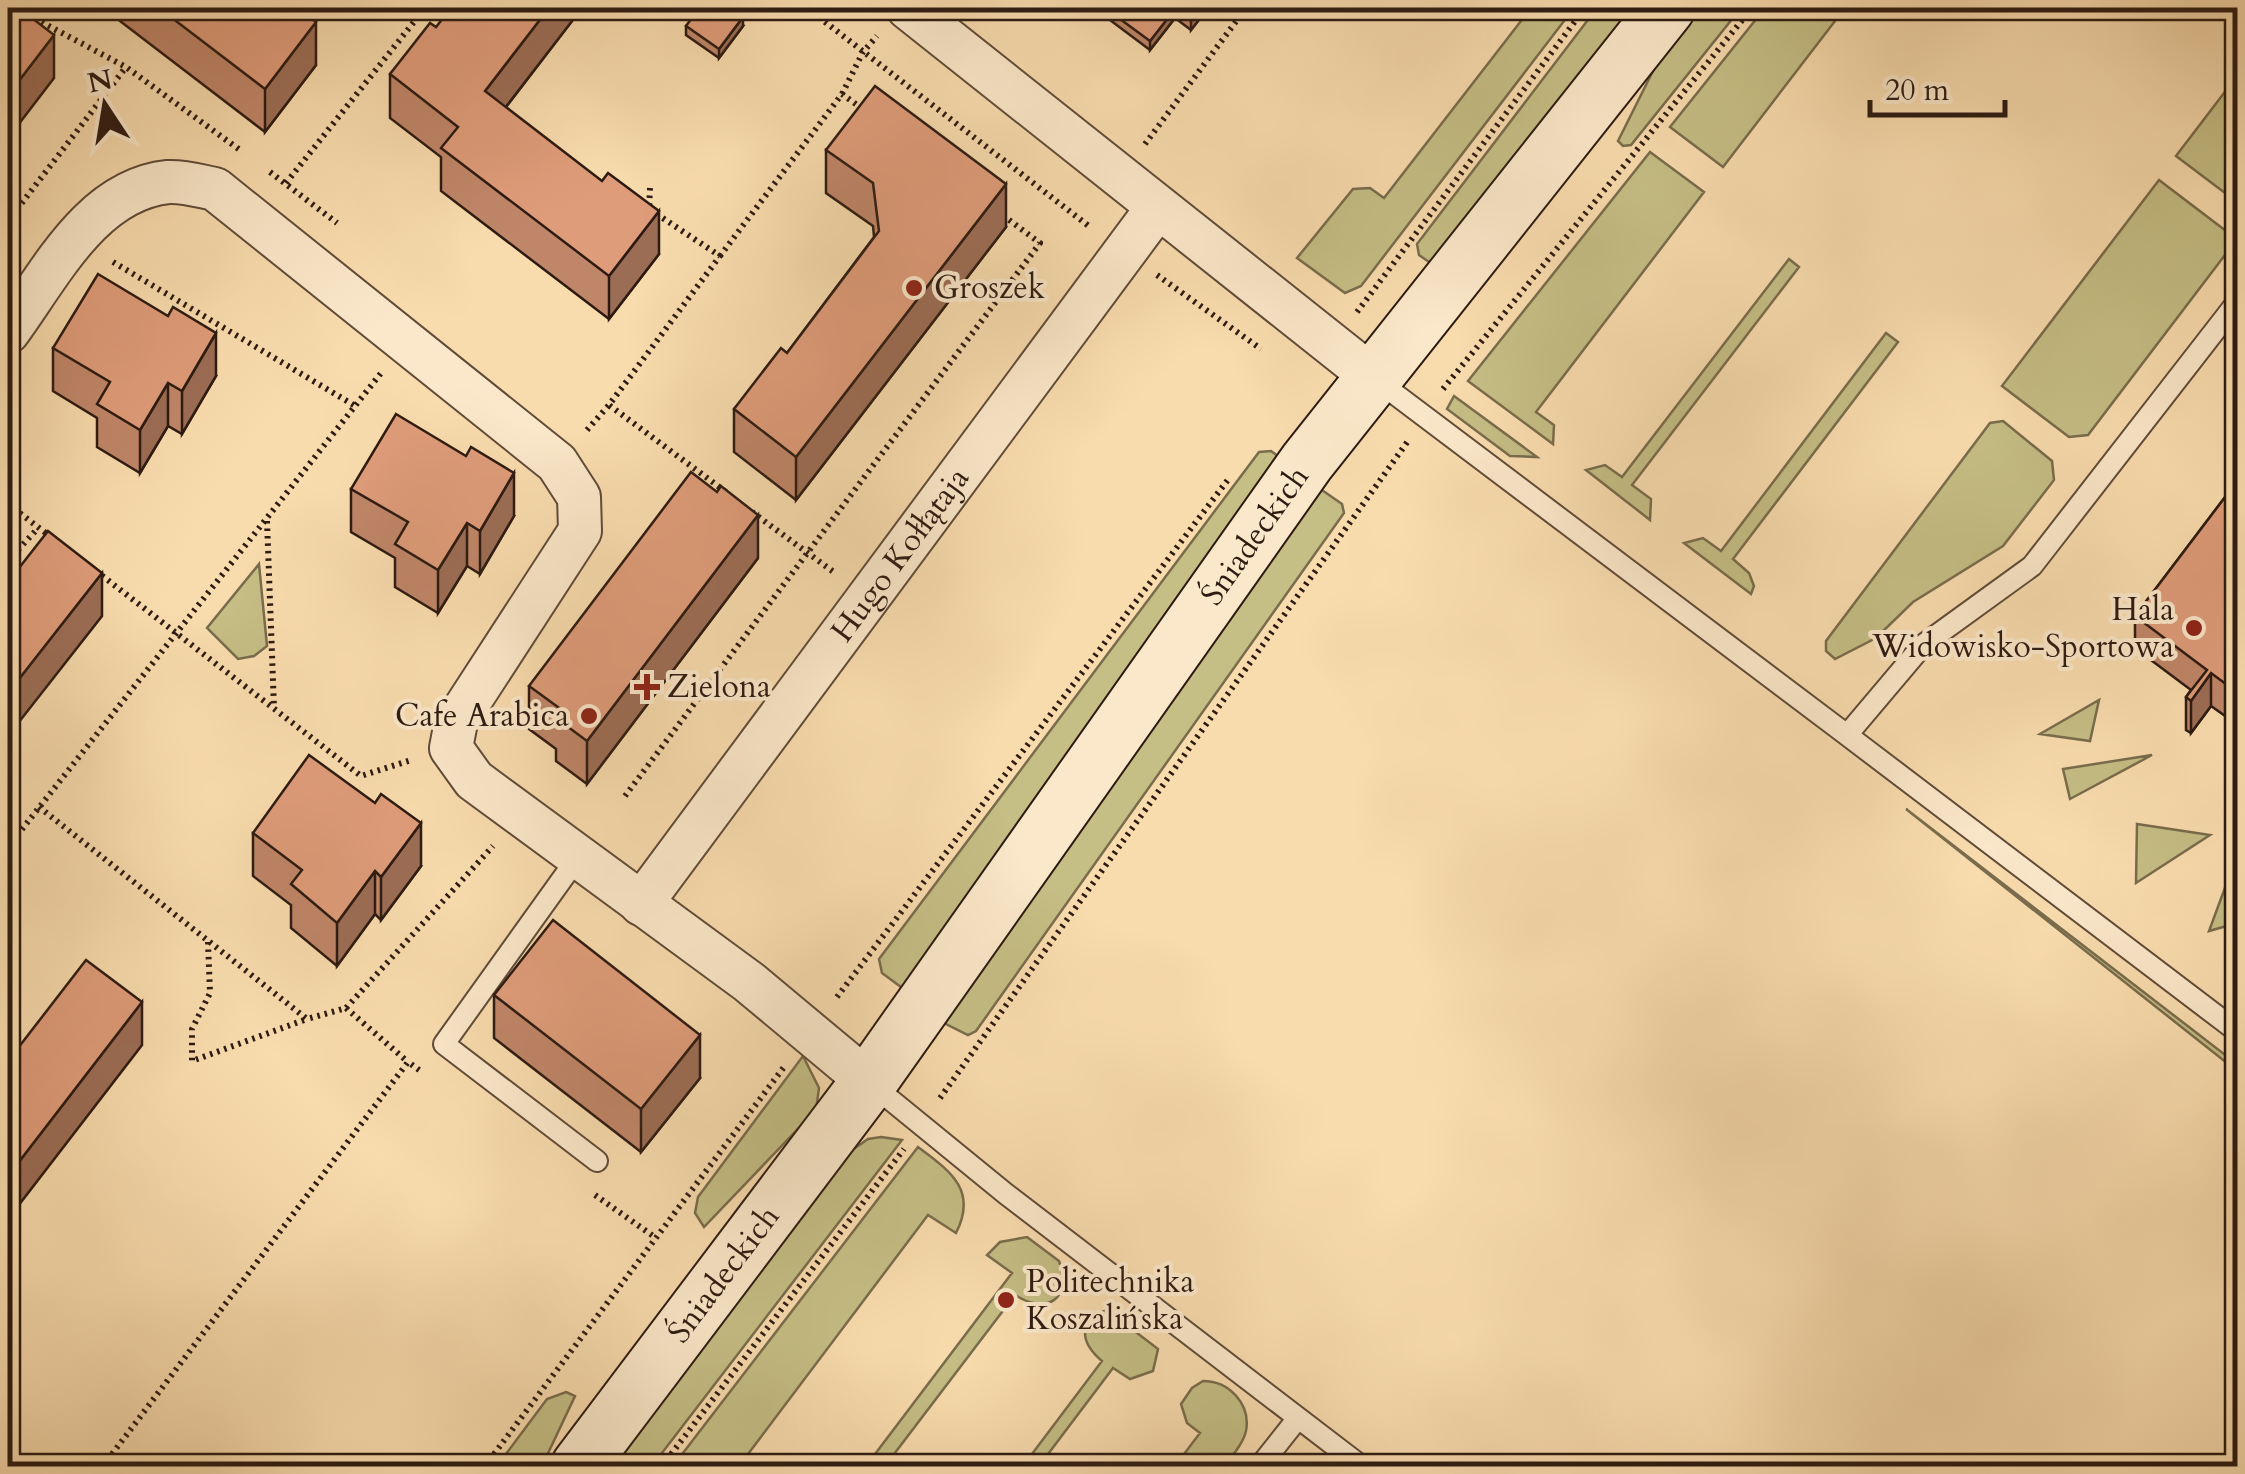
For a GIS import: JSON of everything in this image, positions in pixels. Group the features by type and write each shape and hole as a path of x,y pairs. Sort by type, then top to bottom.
{"street":[{"name":"Śniadeckich","path":"579,1466 869,1082 1307,462 1667,8"},
{"path":"898,15 1158,207 1374,378"},
{"path":"19,346 95,215 134,190 171,182 214,188 558,463 579,497 580,531 456,722 450,748 474,780 811,1032 869,1082"},
{"name":"Hugo Kołłątaja","path":"641,904 1158,207"}],"lane":[{"path":"1847,736 1924,644 2032,566 2238,301"},
{"path":"1374,378 2238,1032"},
{"path":"578,858 444,1044 597,1161"},
{"path":"869,1082 921,1127 1361,1466"},
{"path":"1260,1466 1298,1418"}],"path":[{"path":"24,8 126,67 336,224"},
{"path":"286,184 425,8"},
{"path":"807,8 1125,252 1263,351"},
{"path":"1138,153 1246,8"},
{"path":"1331,344 1585,8"},
{"path":"662,1466 921,1127 1489,329 1752,8"},
{"path":"579,439 609,405 842,94 863,52 898,15"},
{"path":"8,221 126,67"},
{"path":"842,94 873,117"},
{"path":"650,188 649,208 720,256"},
{"path":"625,796 1040,243 994,209"},
{"path":"100,275 112,261 356,407"},
{"path":"8,847 406,340"},
{"path":"8,387 19,346"},
{"path":"609,405 732,496"},
{"path":"485,1466 1242,461"},
{"path":"8,504 54,539"},
{"path":"747,508 868,598"},
{"path":"267,520 274,710"},
{"path":"8,562 38,528"},
{"path":"84,562 178,632 213,666 360,776 450,748"},
{"path":"39,808 307,1019"},
{"path":"208,941 210,993 192,1030 192,1061 346,1008 471,876 518,813"},
{"path":"346,1008 424,1073"},
{"path":"102,1466 408,1062"},
{"path":"579,1183 656,1238"}],"shaded area":[{"path":"1531,8 1574,8 1361,286 1345,293 1297,258 1353,189 1370,188 1384,198"},
{"path":"1597,8 1635,8 1432,264 1419,255 1417,244"},
{"path":"1697,8 1741,8 1631,145 1623,146 1618,141 1664,49"},
{"path":"1765,8 1845,8 1723,167 1670,127"},
{"path":"2237,76 2237,202 2176,156"},
{"path":"1650,152 1704,192 1536,412 1554,425 1553,444 1468,381"},
{"path":"2159,180 2226,231 2228,251 2088,435 2069,437 2002,386"},
{"path":"1789,259 1799,267 1632,485 1651,499 1650,520 1586,470 1605,465 1622,477"},
{"path":"1886,333 1898,342 1733,559 1749,573 1754,586 1751,594 1684,543 1703,538 1721,551"},
{"path":"1454,396 1537,457 1510,456 1447,409"},
{"path":"2003,421 2052,461 2054,480 2003,546 1913,602 1876,638 1835,659 1826,651 1826,641 1990,423"},
{"path":"1271,451 1282,459 905,990 882,973 879,959 1259,452"},
{"path":"1319,488 1342,504 1344,513 976,1031 968,1035 942,1022"},
{"path":"259,564 267,646 254,656 238,659 207,628"},
{"path":"2099,700 2090,741 2040,734"},
{"path":"2152,755 2070,799 2063,769"},
{"path":"1906,809 2237,1064 2237,1071"},
{"path":"2137,824 2210,835 2136,883"},
{"path":"2236,858 2237,923 2209,931"},
{"path":"803,1056 819,1088 816,1110 704,1227 695,1213 698,1197"},
{"path":"868,1139 902,1140 652,1466 608,1466 845,1155"},
{"path":"918,1147 950,1173 962,1193 964,1205 956,1233 928,1215 739,1466 673,1466"},
{"path":"1027,1237 1059,1261 1059,1294 1054,1300 1037,1304 1015,1295 885,1466 866,1466 1012,1273 987,1255 1000,1242"},
{"path":"1107,1310 1158,1349 1153,1371 1130,1379 1113,1368 1039,1466 1023,1466 1102,1361 1085,1333 1090,1320"},
{"path":"1203,1381 1221,1385 1236,1396 1245,1412 1245,1436 1224,1466 1175,1466 1200,1433 1187,1423 1181,1404 1192,1388"},
{"path":"566,1392 575,1396 542,1466 497,1466 547,1399"}],"building":[{"path":"8,8 19,8 54,35 8,95"},
{"path":"159,8 297,8 316,22 265,89"},
{"path":"451,8 549,8 485,91 602,181 608,173 659,211 609,276 441,148 458,127 390,74 430,23 436,27"},
{"path":"699,8 730,8 743,17 719,49 686,26"},
{"path":"1105,8 1201,8 1191,21 1175,9 1150,41"},
{"path":"875,86 1006,184 796,457 734,409 781,348 787,353 879,231 873,183 826,150"},
{"path":"98,274 168,316 173,307 216,333 182,391 168,383 140,430 97,404 110,382 53,348"},
{"path":"396,414 466,456 471,447 514,473 480,531 467,523 438,570 395,544 408,522 351,489"},
{"path":"691,472 717,492 721,486 758,515 587,741 556,718 562,710 529,686"},
{"name":"Hala Widowisko-Sportowa","path":"2238,480 2238,693 2211,673 2191,701 2186,697 2207,670 2135,616"},
{"path":"48,531 102,573 8,693 8,582"},
{"path":"309,755 375,803 381,794 421,823 381,877 375,871 337,923 291,884 302,870 253,833"},
{"path":"553,920 700,1035 641,1109 494,995"},
{"path":"86,960 142,1002 8,1176 8,1061"}],"place":[{"name":"Groszek","path":"914,288"},
{"name":"Hala Widowisko-Sportowa","path":"2194,628"},
{"name":"Zielona","path":"647,687"},
{"name":"Cafe Arabica","path":"589,716"},
{"name":"Politechnika Koszalińska","path":"1006,1300"}]}
